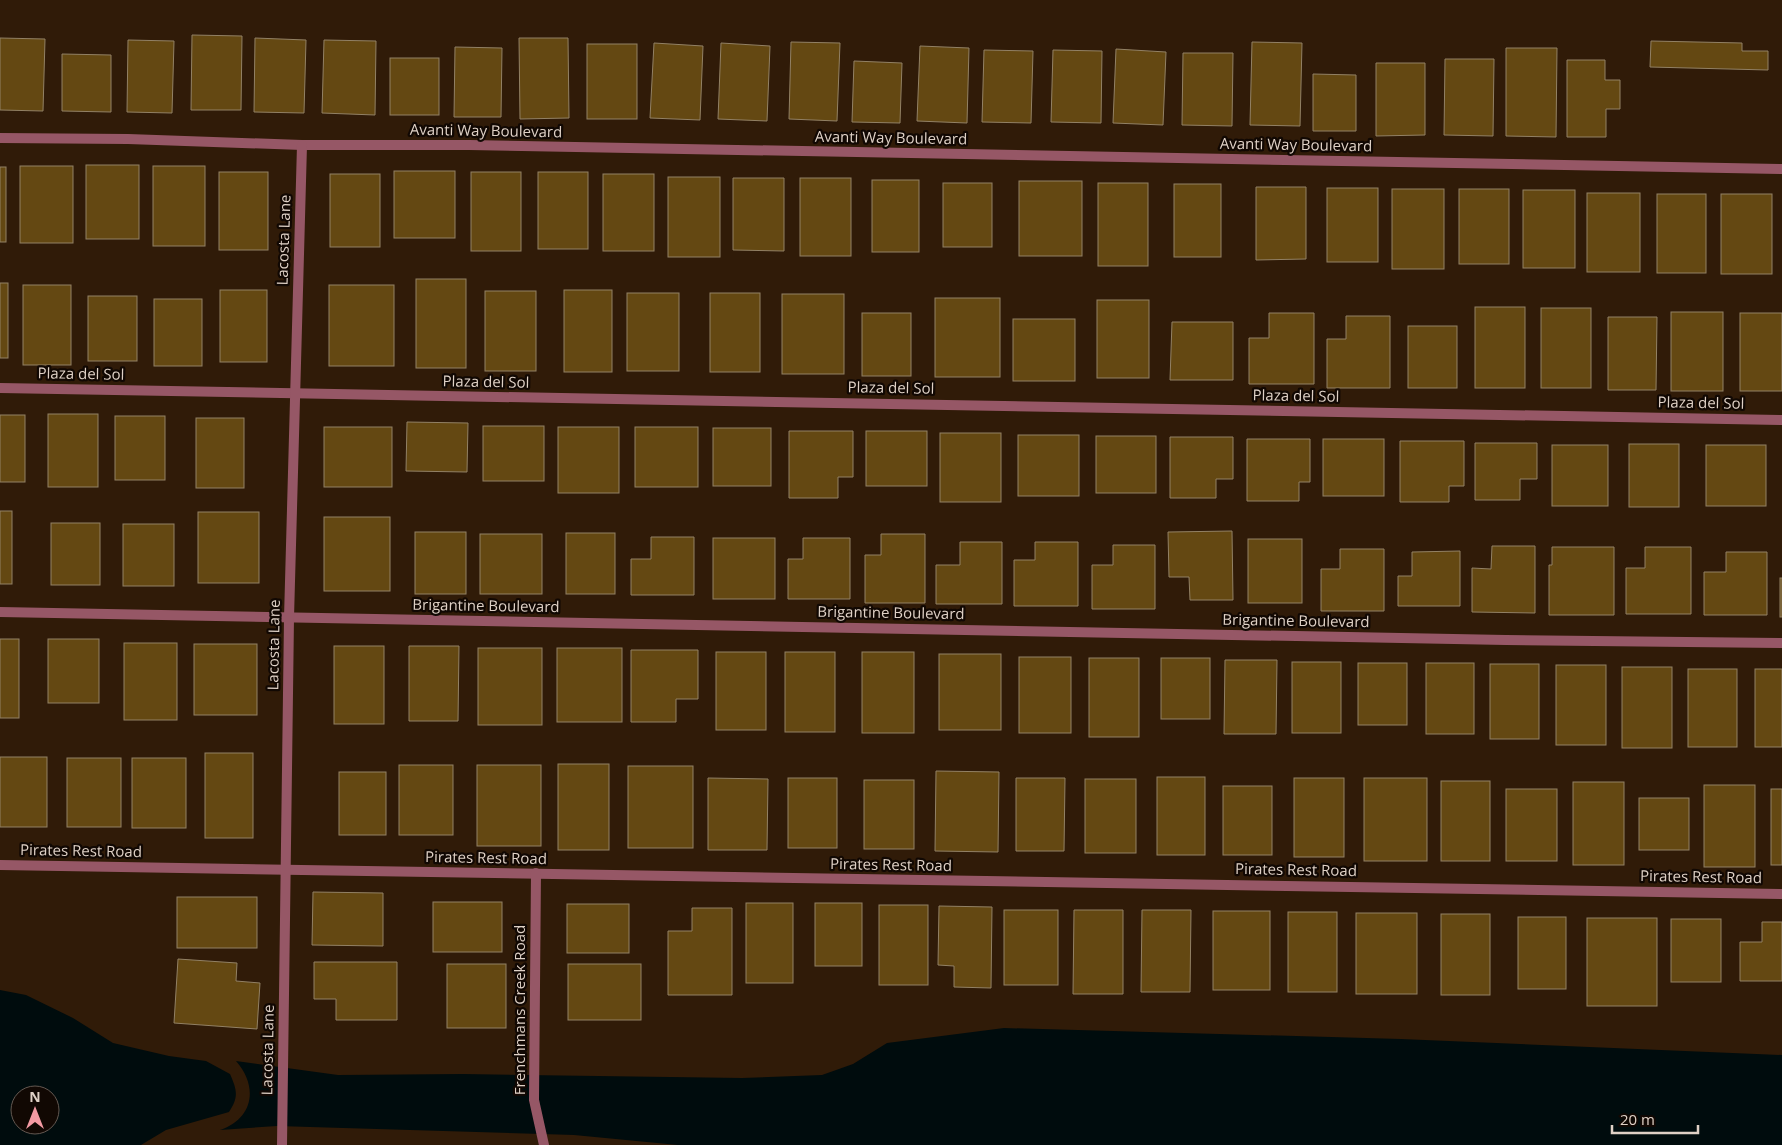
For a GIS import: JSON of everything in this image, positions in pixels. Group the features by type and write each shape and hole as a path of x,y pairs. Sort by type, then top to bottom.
{"street":[{"name":"Avanti Way Boulevard","path":"0,138 128,139 302,145 469,145 1782,169"},
{"name":"Lacosta Lane","path":"282,1145 289,618 302,145"},
{"name":"Plaza del Sol","path":"0,388 1782,420"},
{"name":"Brigantine Boulevard","path":"0,612 1782,643"},
{"name":"Pirates Rest Road","path":"0,865 1782,894"},
{"name":"Frenchmans Creek Road","path":"536,874 534,1100 544,1145"}],"shaded area":[{"path":"0,990 26,995 73,1018 113,1043 169,1056 206,1061 230,1074 236,1098 229,1112 166,1130 141,1145 0,1145"},
{"path":"1004,1028 1401,1039 1782,1055 1782,1145 678,1145 574,1135 277,1126 220,1130 240,1118 246,1110 249,1101 248,1081 236,1061 338,1075 463,1074 742,1078 822,1075 853,1064 887,1043"}],"building":[{"path":"192,35 242,36 241,110 191,110"},
{"path":"0,38 45,39 43,111 0,110"},
{"path":"255,38 306,40 304,113 254,112"},
{"path":"519,38 568,38 569,118 520,119"},
{"path":"128,40 174,41 172,113 127,112"},
{"path":"324,40 376,41 375,115 322,113"},
{"path":"1651,41 1742,43 1742,51 1768,51 1768,70 1650,67"},
{"path":"791,42 840,43 837,121 789,119"},
{"path":"1252,42 1302,43 1300,126 1250,125"},
{"path":"654,43 703,46 700,120 650,118"},
{"path":"721,43 770,46 767,121 718,119"},
{"path":"587,44 637,44 637,119 587,119"},
{"path":"920,46 969,48 967,123 917,121"},
{"path":"455,47 502,48 501,117 454,117"},
{"path":"1506,48 1557,48 1556,137 1506,136"},
{"path":"1116,49 1166,52 1163,125 1113,123"},
{"path":"984,50 1033,51 1031,123 982,122"},
{"path":"1053,50 1102,51 1101,123 1051,122"},
{"path":"1183,53 1233,53 1232,126 1182,125"},
{"path":"62,54 111,55 111,112 62,111"},
{"path":"390,58 439,58 439,115 390,115"},
{"path":"1445,59 1494,59 1493,136 1444,135"},
{"path":"1567,60 1605,60 1605,80 1620,80 1620,109 1606,109 1606,137 1567,137"},
{"path":"854,61 902,63 900,123 852,122"},
{"path":"1376,63 1425,63 1425,135 1376,136"},
{"path":"1313,74 1356,75 1356,131 1313,131"},
{"path":"86,165 139,165 139,239 86,239"},
{"path":"20,166 73,166 73,243 20,243"},
{"path":"153,166 205,166 205,246 153,246"},
{"path":"0,167 6,167 6,242 0,242"},
{"path":"394,171 455,171 455,238 394,238"},
{"path":"219,172 268,172 268,250 219,250"},
{"path":"471,172 521,172 521,251 471,251"},
{"path":"538,172 588,172 588,249 538,249"},
{"path":"330,174 380,174 380,247 330,247"},
{"path":"603,174 654,174 654,251 603,251"},
{"path":"668,177 720,177 720,257 668,257"},
{"path":"733,178 784,178 784,251 733,250"},
{"path":"800,178 851,178 851,256 800,256"},
{"path":"872,180 919,180 919,252 872,252"},
{"path":"1019,181 1082,181 1082,256 1019,256"},
{"path":"943,183 992,183 992,247 943,247"},
{"path":"1098,183 1148,183 1148,266 1098,266"},
{"path":"1174,184 1221,184 1221,257 1174,257"},
{"path":"1256,187 1306,187 1306,259 1256,260"},
{"path":"1327,188 1378,188 1378,262 1327,262"},
{"path":"1392,189 1444,189 1444,269 1392,269"},
{"path":"1459,189 1509,189 1509,264 1459,264"},
{"path":"1523,190 1575,190 1575,268 1523,268"},
{"path":"1587,193 1640,193 1640,272 1587,272"},
{"path":"1657,194 1706,194 1706,273 1657,273"},
{"path":"1721,194 1772,194 1772,274 1721,274"},
{"path":"416,279 466,279 466,368 416,368"},
{"path":"0,283 8,283 8,358 0,358"},
{"path":"23,285 71,285 71,365 23,365"},
{"path":"329,285 394,285 394,366 329,366"},
{"path":"220,290 267,290 267,362 220,362"},
{"path":"564,290 612,290 612,372 564,372"},
{"path":"485,291 536,291 536,371 485,371"},
{"path":"627,293 679,293 679,371 627,371"},
{"path":"710,293 760,293 760,372 710,372"},
{"path":"782,294 844,294 844,374 782,374"},
{"path":"88,296 137,296 137,361 88,361"},
{"path":"935,298 1000,298 1000,377 935,377"},
{"path":"154,299 202,299 202,366 154,366"},
{"path":"1097,300 1149,300 1149,378 1097,378"},
{"path":"1475,307 1525,307 1525,388 1475,388"},
{"path":"1541,308 1591,308 1591,388 1541,388"},
{"path":"1671,312 1723,312 1723,391 1671,391"},
{"path":"862,313 911,313 911,376 862,376"},
{"path":"1269,313 1314,313 1314,384 1249,384 1249,338 1269,338"},
{"path":"1740,313 1782,313 1782,391 1740,391"},
{"path":"1346,316 1390,316 1390,388 1327,388 1327,339 1346,339"},
{"path":"1608,317 1657,317 1656,390 1608,390"},
{"path":"1013,319 1075,319 1075,381 1013,381"},
{"path":"1172,322 1233,322 1233,380 1170,380"},
{"path":"1408,326 1457,326 1457,388 1408,388"},
{"path":"48,414 98,414 98,487 48,487"},
{"path":"0,415 25,415 25,482 0,482"},
{"path":"115,416 165,416 165,480 115,480"},
{"path":"196,418 244,418 244,488 196,488"},
{"path":"407,422 468,423 467,472 406,471"},
{"path":"483,426 544,426 544,481 483,481"},
{"path":"324,427 392,427 392,487 324,487"},
{"path":"558,427 619,427 619,493 558,493"},
{"path":"635,427 698,427 698,487 635,487"},
{"path":"713,428 771,428 771,486 713,486"},
{"path":"789,431 853,431 853,477 838,477 838,498 789,498"},
{"path":"866,431 927,431 927,486 866,486"},
{"path":"940,433 1001,433 1001,502 940,502"},
{"path":"1018,435 1079,435 1079,496 1018,496"},
{"path":"1096,436 1156,436 1156,493 1096,493"},
{"path":"1170,437 1233,437 1233,479 1216,479 1216,498 1170,498"},
{"path":"1247,439 1310,439 1310,482 1299,482 1299,501 1247,501"},
{"path":"1323,439 1384,439 1384,496 1323,496"},
{"path":"1400,441 1464,441 1464,486 1449,486 1449,502 1400,502"},
{"path":"1475,443 1537,443 1537,479 1520,479 1520,500 1475,500"},
{"path":"1629,444 1679,444 1679,507 1629,507"},
{"path":"1552,445 1608,445 1608,506 1552,506"},
{"path":"1706,445 1766,445 1766,506 1706,506"},
{"path":"0,511 12,511 12,584 0,584"},
{"path":"198,512 259,512 259,583 198,583"},
{"path":"324,517 390,517 390,591 324,591"},
{"path":"51,523 100,523 100,585 51,585"},
{"path":"123,524 174,524 174,586 123,586"},
{"path":"1232,531 1233,600 1190,600 1189,577 1169,577 1168,532"},
{"path":"415,532 466,532 466,594 415,594"},
{"path":"566,533 615,533 615,594 566,594"},
{"path":"480,534 542,534 542,594 480,594"},
{"path":"881,534 925,534 925,603 865,603 865,555 881,555"},
{"path":"651,537 694,537 694,595 631,595 631,559 651,559"},
{"path":"713,538 775,538 775,599 713,599"},
{"path":"803,538 850,538 850,599 788,599 788,559 803,559"},
{"path":"1248,539 1302,539 1302,603 1248,603"},
{"path":"960,542 1002,542 1002,604 936,604 936,565 960,565"},
{"path":"1035,542 1078,542 1078,606 1014,606 1014,560 1035,560"},
{"path":"1113,545 1155,545 1155,609 1092,609 1092,565 1113,565"},
{"path":"1492,546 1535,546 1535,613 1472,612 1472,568 1491,569"},
{"path":"1552,547 1614,547 1614,615 1549,615 1549,565 1552,565"},
{"path":"1645,547 1691,547 1691,614 1626,614 1626,568 1645,568"},
{"path":"1340,549 1384,549 1384,611 1321,611 1321,569 1340,569"},
{"path":"1460,551 1460,606 1398,606 1398,576 1412,576 1412,552"},
{"path":"1726,552 1767,552 1767,615 1704,615 1704,572 1726,572"},
{"path":"1780,578 1782,578 1782,617 1780,617"},
{"path":"0,639 19,639 19,718 0,718"},
{"path":"48,639 99,639 99,703 48,703"},
{"path":"124,643 177,643 177,720 124,720"},
{"path":"194,644 257,644 257,715 194,715"},
{"path":"334,646 384,646 384,724 334,724"},
{"path":"409,646 459,646 458,721 409,721"},
{"path":"478,648 542,648 542,725 478,725"},
{"path":"557,648 622,648 622,722 557,722"},
{"path":"631,650 698,650 698,699 676,699 676,722 631,722"},
{"path":"716,652 766,652 766,730 716,730"},
{"path":"785,652 835,652 835,732 785,732"},
{"path":"862,652 914,652 914,733 862,733"},
{"path":"939,654 1001,654 1001,730 939,730"},
{"path":"1019,657 1071,657 1071,733 1019,733"},
{"path":"1089,658 1139,658 1139,737 1089,737"},
{"path":"1161,658 1210,658 1210,719 1161,719"},
{"path":"1225,660 1277,660 1276,734 1224,734"},
{"path":"1292,662 1341,662 1341,733 1292,733"},
{"path":"1358,663 1407,663 1407,725 1358,725"},
{"path":"1426,663 1474,663 1474,734 1426,734"},
{"path":"1490,664 1539,664 1539,739 1490,739"},
{"path":"1556,665 1606,665 1606,745 1556,745"},
{"path":"1622,667 1672,667 1672,748 1622,748"},
{"path":"1688,669 1737,669 1737,747 1688,747"},
{"path":"1755,669 1782,669 1782,747 1755,747"},
{"path":"205,753 253,753 253,838 205,838"},
{"path":"0,757 47,757 47,827 0,827"},
{"path":"67,758 121,758 121,827 67,827"},
{"path":"132,758 186,758 186,828 132,828"},
{"path":"558,764 609,764 609,850 558,850"},
{"path":"399,765 453,765 453,835 399,835"},
{"path":"477,765 541,765 541,846 477,846"},
{"path":"628,766 693,766 693,848 628,848"},
{"path":"936,771 999,772 998,852 935,851"},
{"path":"339,772 386,772 386,835 339,835"},
{"path":"1157,777 1205,777 1205,855 1157,855"},
{"path":"708,778 768,779 767,850 708,850"},
{"path":"788,778 837,778 837,848 788,848"},
{"path":"1016,778 1065,778 1064,851 1016,851"},
{"path":"1294,778 1344,778 1344,857 1294,857"},
{"path":"1364,778 1427,778 1427,861 1364,861"},
{"path":"1085,779 1136,779 1136,853 1085,853"},
{"path":"864,780 914,780 914,849 864,849"},
{"path":"1441,781 1490,781 1490,861 1441,861"},
{"path":"1573,782 1624,782 1624,865 1573,865"},
{"path":"1704,785 1755,785 1755,867 1704,867"},
{"path":"1223,786 1272,786 1272,855 1223,855"},
{"path":"1506,789 1557,789 1557,861 1506,861"},
{"path":"1771,789 1782,789 1782,865 1771,865"},
{"path":"1639,798 1689,798 1689,850 1639,850"},
{"path":"313,892 383,893 383,946 312,945"},
{"path":"177,897 257,897 257,948 177,948"},
{"path":"433,902 502,902 502,952 433,952"},
{"path":"746,903 793,903 793,983 746,983"},
{"path":"815,903 862,903 862,966 815,966"},
{"path":"567,904 629,904 629,953 567,953"},
{"path":"879,905 928,905 928,985 879,985"},
{"path":"939,906 992,907 991,988 954,987 954,966 938,965"},
{"path":"692,908 732,908 732,995 668,995 668,931 692,931"},
{"path":"1004,910 1058,910 1058,985 1004,985"},
{"path":"1074,910 1123,910 1123,994 1073,994"},
{"path":"1142,910 1191,910 1190,992 1141,992"},
{"path":"1213,911 1270,911 1270,990 1213,990"},
{"path":"1288,912 1337,912 1337,992 1288,992"},
{"path":"1356,913 1417,913 1417,994 1356,994"},
{"path":"1441,914 1490,914 1490,995 1441,995"},
{"path":"1518,917 1566,917 1566,989 1518,989"},
{"path":"1587,918 1657,918 1657,1006 1587,1006"},
{"path":"1671,919 1721,919 1721,982 1671,982"},
{"path":"1762,922 1782,922 1782,981 1740,981 1740,942 1762,942"},
{"path":"178,959 237,963 236,981 260,983 257,1029 174,1023"},
{"path":"314,962 397,962 397,1020 336,1020 336,999 314,999"},
{"path":"447,964 506,964 506,1028 447,1028"},
{"path":"568,964 641,964 641,1020 568,1020"}]}
